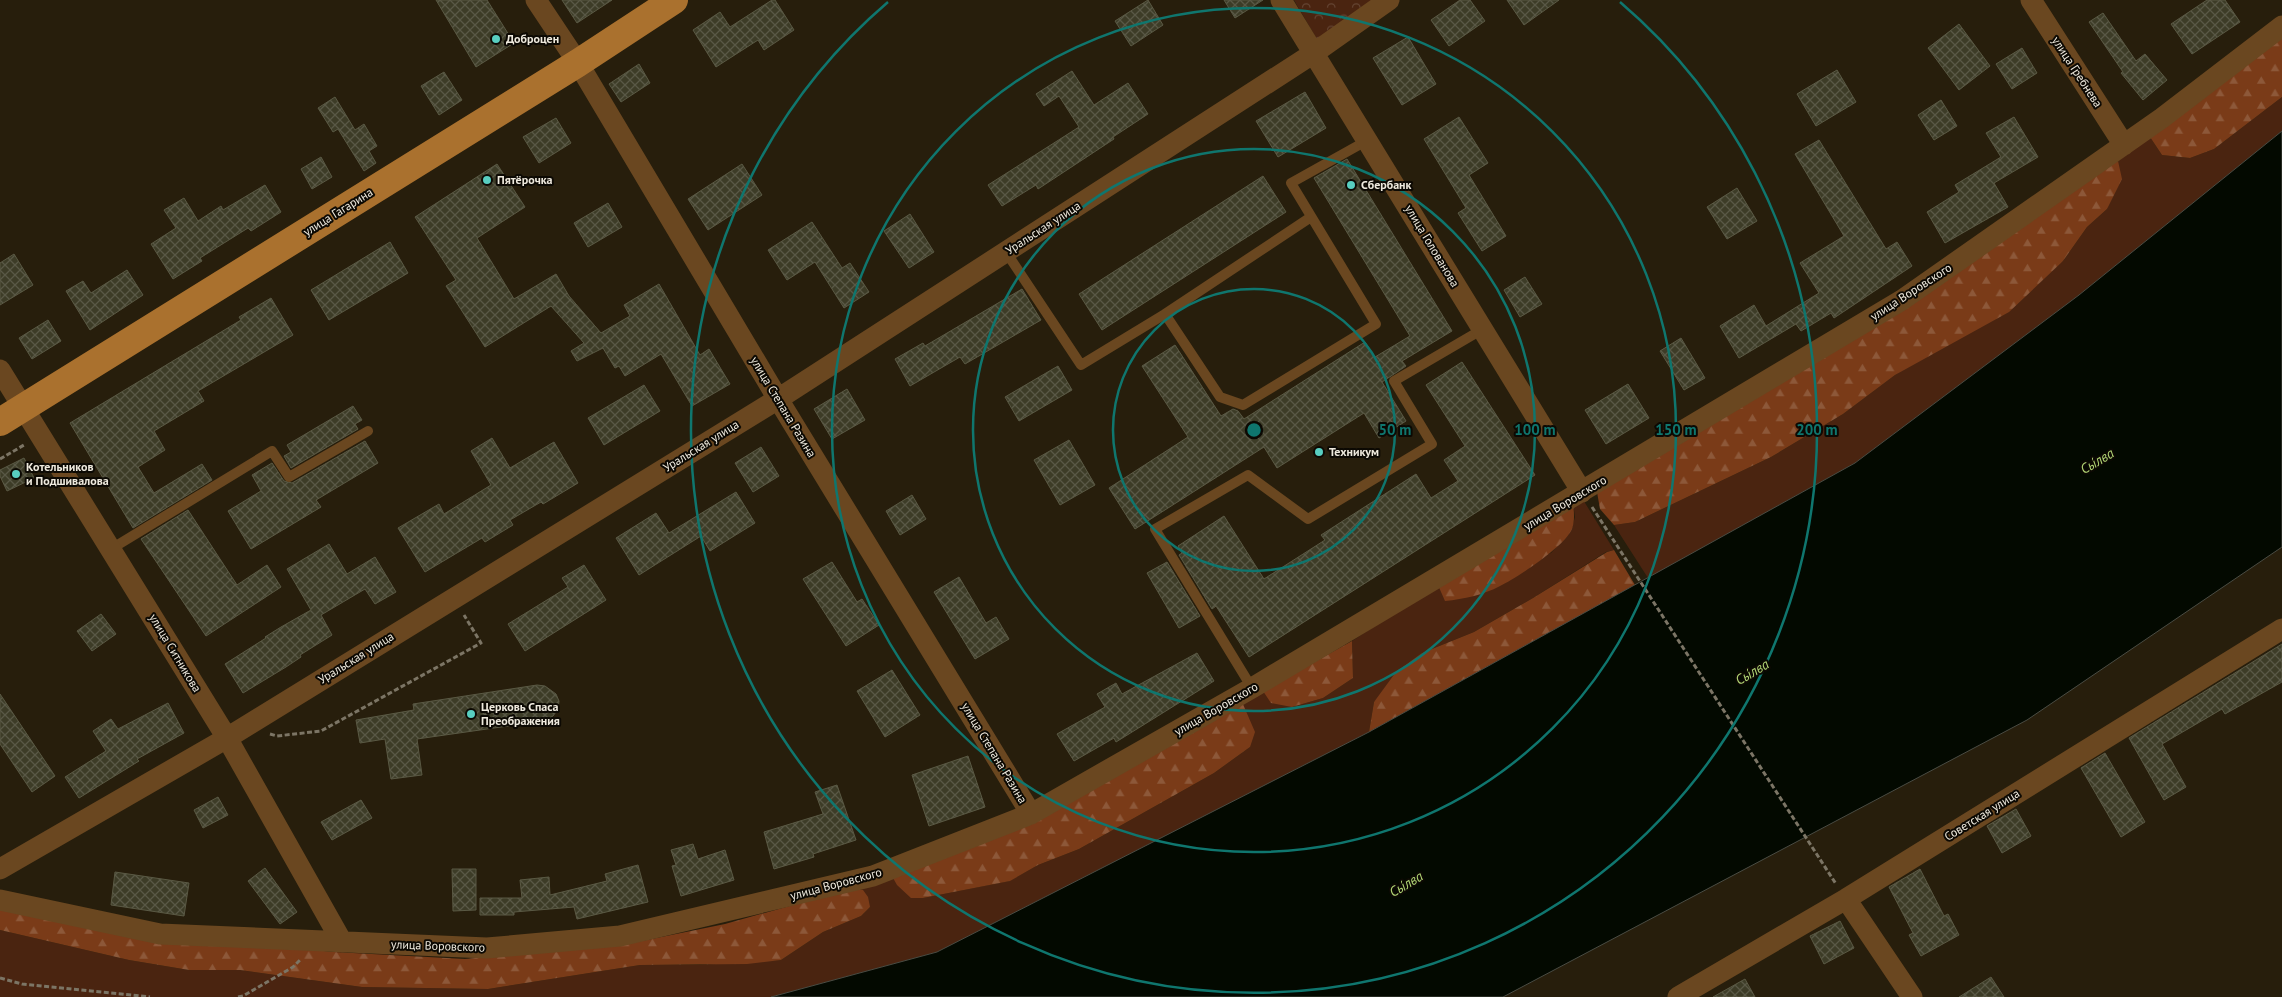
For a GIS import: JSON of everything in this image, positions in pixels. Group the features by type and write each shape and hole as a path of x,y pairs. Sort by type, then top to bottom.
{"main road":[{"name":"улица Гагарина","path":"0,422 578,63 674,0"}],"street":[{"name":"улица Степана Разина","path":"536,0 578,63 778,398 1031,814"},
{"name":"улица Голованова","path":"1281,0 1586,497"},
{"name":"Уральская улица","path":"0,869 227,738 778,398 1314,52 1389,0"},
{"name":"улица Гребнева","path":"2031,0 2124,145"},
{"name":"улица Воровского","path":"0,900 160,934 487,948 620,936 873,876 1031,814 1586,497 1902,300 2162,118 2282,26"},
{"name":"улица Ситникова","path":"0,370 227,738 342,942"},
{"name":"Советская улица","path":"1678,997 2282,629"},
{"path":"1844,895 1912,997"}],"lane":[{"path":"1165,314 1220,397 1244,405 1376,324 1291,183 1368,140"},
{"path":"1006,252 1081,365 1165,314 1311,217"},
{"path":"1252,688 1155,529 1248,475 1308,519 1432,444 1394,381 1483,329"},
{"path":"111,549 272,451 289,477 368,431"}],"path":[{"path":"0,459 39,435"},
{"path":"1586,497 1844,895"},
{"path":"246,726 277,736 321,731 481,643 453,598"},
{"path":"238,997 243,996 293,967 320,941"},
{"path":"0,978 22,984 150,997"}],"green space":[{"path":"1294,0 1376,0 1318,41"},
{"path":"2282,35 2282,97 2214,149 2190,158 2162,155 2150,137"},
{"path":"2282,97 2282,131 2079,295 1855,463 1648,578 1614,525 1635,522 1771,457 1843,414 1895,375 2063,261 2087,227 2107,209 2118,161 2150,137 2162,155 2190,158 2214,149"},
{"path":"2118,161 2122,179 2107,209 2087,227 2063,261 2009,312 1895,375 1843,414 1771,457 1635,522 1614,525 1600,509 1597,492"},
{"path":"1582,498 1614,550 1606,552 1533,598 1474,632 1422,653 1374,702 1369,732 937,952 771,997 0,997 0,930 129,960 189,970 240,970 362,987 488,989 640,965 699,965 781,960 823,932 861,916 870,907 850,889 892,876 923,898 1009,881 1038,865 1079,849 1214,773 1250,747 1242,702 1263,691 1292,707 1323,698 1353,678 1352,641 1438,585 1551,553 1571,531 1575,517 1573,503"},
{"path":"1573,503 1574,519 1572,529 1560,544 1540,561 1508,582 1487,592 1445,601 1438,585"},
{"path":"1614,550 1635,585 1369,732 1374,702 1396,672 1422,653 1474,632 1607,552"},
{"path":"1352,641 1353,678 1323,698 1292,707 1271,703 1263,691"},
{"path":"1242,702 1255,732 1250,747 1214,773 1079,849 1038,865 1010,881 923,898 911,898 897,885 892,876"},
{"path":"850,889 863,890 868,897 870,907 861,916 823,932 781,960 747,964 640,965 488,989 362,987 240,970 189,970 129,960 0,930 0,908 242,943 334,952 465,959 632,943 725,924"}],"water":[{"name":"Сы́лва","path":"2282,131 2282,547 2027,720 1503,997 771,997 937,952 1369,732 1855,463 2079,295"}],"building":[{"path":"436,0 487,0 514,43 476,67"},
{"path":"562,0 612,0 577,23"},
{"path":"772,0 775,0 794,30 764,50 758,40 716,67 693,30 720,12 730,27"},
{"path":"1148,0 1163,25 1131,46 1115,21"},
{"path":"1224,0 1263,0 1235,18"},
{"path":"1460,0 1470,0 1485,21 1449,46 1431,20"},
{"path":"1507,0 1559,0 1524,25"},
{"path":"2207,0 2225,0 2240,22 2192,54 2171,24"},
{"path":"2103,13 2136,61 2145,54 2167,80 2143,100 2121,73 2123,72 2089,22"},
{"path":"1959,24 1990,66 1959,90 1928,48"},
{"path":"1408,37 1436,84 1402,105 1373,58"},
{"path":"2022,48 2037,73 2012,89 1996,64"},
{"path":"639,64 650,83 621,102 609,84"},
{"path":"1837,70 1856,102 1816,126 1797,94"},
{"path":"1072,71 1094,105 1128,83 1148,114 1113,137 1114,139 1038,189 1036,185 1002,206 988,185 1079,127 1059,96 1044,106 1036,94"},
{"path":"444,72 462,100 439,115 421,86"},
{"path":"1305,92 1326,128 1278,157 1256,121"},
{"path":"335,97 355,130 364,124 377,146 369,151 376,163 364,171 338,129 333,132 318,108"},
{"path":"1941,100 1957,126 1934,140 1918,115"},
{"path":"1459,117 1488,163 1469,175 1506,236 1482,251 1458,213 1466,208 1424,139"},
{"path":"2014,117 2038,157 1994,183 2008,207 1945,243 1927,212 1959,192 1955,185 2001,157 1986,133"},
{"path":"556,118 571,143 539,163 523,137"},
{"path":"1819,140 1886,249 1897,242 1912,266 1834,318 1831,313 1801,331 1796,324 1739,358 1720,326 1754,305 1766,326 1819,293 1800,263 1844,236 1795,154"},
{"path":"321,157 332,177 312,189 301,169"},
{"path":"1347,159 1452,331 1402,361 1406,366 1382,382 1406,421 1379,438 1364,413 1277,468 1264,447 1135,529 1109,488 1188,437 1142,366 1175,345 1221,416 1233,409 1238,411 1244,419 1365,342 1375,357 1410,336 1314,178"},
{"path":"497,164 525,207 477,238 514,299 556,274 569,296 601,333 630,316 624,305 659,284 700,355 709,349 730,384 692,406 661,354 625,376 619,366 615,368 603,348 577,361 571,351 584,343 551,306 485,347 446,286 456,280 415,217"},
{"path":"742,164 762,195 708,230 688,199"},
{"path":"1263,176 1286,212 1102,330 1079,294"},
{"path":"265,185 281,212 251,231 248,228 200,258 202,261 173,279 151,244 176,228 164,210 184,198 198,221 221,206 223,210"},
{"path":"1737,188 1757,221 1727,239 1707,207"},
{"path":"608,203 622,227 588,247 574,223"},
{"path":"910,214 934,252 909,268 884,231"},
{"path":"812,222 842,268 850,263 869,292 844,308 815,262 787,280 768,250"},
{"path":"390,242 408,273 329,320 311,290"},
{"path":"14,254 33,285 0,305 0,263"},
{"path":"127,270 143,295 90,330 66,291 83,281 91,293"},
{"path":"1525,277 1542,304 1520,317 1504,290"},
{"path":"1022,289 1041,320 965,364 960,357 910,386 895,359 923,343 925,346"},
{"path":"271,298 293,335 198,391 204,401 154,431 165,450 138,467 154,493 202,464 212,480 133,528 70,423 241,320 239,317"},
{"path":"48,320 61,341 32,359 19,338"},
{"path":"1681,338 1705,378 1684,390 1660,351"},
{"path":"1462,362 1535,475 1249,657 1216,606 1212,609 1179,555 1182,553 1178,546 1224,516 1264,579 1325,540 1321,535 1416,474 1431,498 1458,481 1444,460 1465,446 1426,385"},
{"path":"1058,366 1072,390 1019,421 1005,397"},
{"path":"1628,384 1649,418 1606,444 1585,410"},
{"path":"644,385 660,411 604,445 588,418"},
{"path":"847,389 865,420 832,439 814,409"},
{"path":"353,406 362,420 355,424 358,429 291,468 284,456 291,452 287,445"},
{"path":"492,438 510,468 554,442 578,483 543,504 541,502 510,520 513,525 485,542 482,538 425,572 398,528 439,504 444,514 491,485 471,451"},
{"path":"1069,440 1095,485 1060,505 1034,460"},
{"path":"365,441 378,463 316,500 321,507 251,549 228,511 261,491 252,475 272,463 284,481 292,483"},
{"path":"761,447 779,476 753,492 735,463"},
{"path":"24,458 34,478 7,491 0,476 0,470"},
{"path":"736,492 755,523 710,551 701,536 639,575 616,538 656,513 669,533"},
{"path":"912,495 926,519 900,535 886,511"},
{"path":"188,510 237,585 267,565 281,587 206,636 141,539"},
{"path":"329,544 347,574 375,557 396,592 375,604 365,589 321,615 332,635 300,655 301,657 286,667 243,693 225,664 265,637 311,610 287,569"},
{"path":"832,562 857,602 862,599 879,625 846,646 803,579"},
{"path":"1167,562 1200,616 1179,628 1147,573"},
{"path":"584,565 606,600 525,651 508,624 568,587 562,578"},
{"path":"959,577 986,623 996,617 1009,639 975,659 934,592"},
{"path":"101,614 116,634 92,651 77,631"},
{"path":"2282,644 2282,682 2225,714 2222,709 2162,744 2186,787 2164,800 2129,738"},
{"path":"1197,653 1214,681 1116,742 1114,738 1074,761 1057,734 1105,707 1097,694 1116,683 1122,694"},
{"path":"892,670 920,715 885,737 857,691"},
{"name":"Церковь Спаса Преображения","path":"537,685 545,686 556,694 559,701 558,709 553,716 543,721 417,739 422,775 391,779 385,739 360,743 356,720 414,710 413,704"},
{"path":"0,694 55,776 32,792 0,744"},
{"path":"168,703 184,733 137,759 139,761 79,798 65,777 106,751 93,731 111,719 118,729"},
{"path":"2105,753 2145,822 2121,837 2081,768"},
{"path":"968,756 985,807 929,826 912,775"},
{"path":"837,785 856,840 813,854 814,857 774,869 764,832 823,814 815,792"},
{"path":"218,797 228,815 203,828 194,810"},
{"path":"361,800 372,818 332,840 321,822"},
{"path":"2016,809 2031,836 2002,853 1987,826"},
{"path":"693,844 698,859 725,850 734,880 681,896 672,866 676,865 671,850"},
{"path":"638,865 648,902 577,919 574,907 514,912 514,915 480,915 480,898 522,898 520,880 549,877 550,895 607,881 605,874"},
{"path":"265,868 297,912 280,924 248,881"},
{"path":"452,869 476,869 476,910 453,911"},
{"path":"1920,869 1944,916 1948,914 1959,935 1921,956 1909,935 1913,933 1889,887"},
{"path":"115,872 189,883 184,916 111,905"},
{"path":"1840,921 1854,948 1824,964 1810,936"},
{"path":"1991,977 2004,997 1959,997"},
{"path":"1745,979 1755,997 1713,997"}],"place":[{"name":"Доброцен","path":"496,39"},
{"name":"Пятёрочка","path":"487,180"},
{"name":"Сбербанк","path":"1351,185"},
{"name":"Техникум","path":"1319,452"},
{"name":"Котельников и Подшивалова","path":"16,474"},
{"name":"Церковь Спаса Преображения","path":"471,714"}]}
